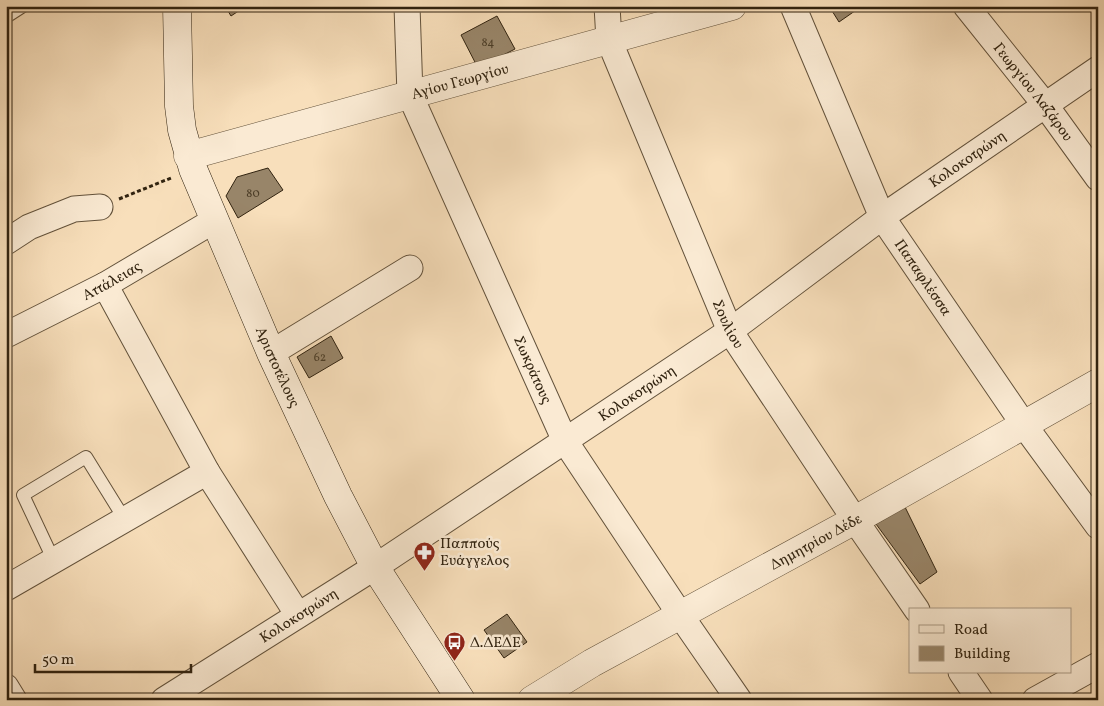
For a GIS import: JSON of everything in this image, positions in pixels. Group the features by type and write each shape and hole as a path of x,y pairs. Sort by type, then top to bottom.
{"street":[{"name":"Αριστοτέλους","path":"177,6 179,106 182,130 190,163 271,353 338,496 375,567 461,700"},
{"name":"Σωκράτους","path":"406,6 410,95 566,441 681,616 740,700"},
{"name":"Σουλίου","path":"607,6 609,40 730,331 854,520 916,608"},
{"name":"Αγίου Γεωργίου","path":"190,163 410,95 732,6"},
{"name":"Παπαφλέσσα","path":"793,6 882,217 1024,425 1098,526"},
{"name":"Γεωργίου Λαζάρου","path":"966,6 1046,106 1098,178"},
{"name":"Κολοκοτρώνη","path":"164,700 375,567 730,331 882,217 1098,69"},
{"path":"6,242 29,227 74,209 100,207"},
{"name":"Αττάλειας","path":"6,335 106,285 215,220"},
{"path":"271,353 410,268"},
{"path":"106,285 207,472 298,615"},
{"name":"Δημητρίου Δέδε","path":"532,700 592,663 681,616 1098,383"},
{"path":"6,588 207,472"},
{"path":"1035,700 1098,665"},
{"path":"962,674 980,700"},
{"path":"6,687 14,700"}],"lane":[{"path":"6,17 23,6"},
{"path":"54,561 23,495 86,457 125,520"}],"path":[{"path":"100,207 190,163"}],"building":[{"path":"225,6 246,6 231,16"},
{"path":"829,6 862,6 839,22"},
{"path":"497,16 515,49 478,68 461,35"},
{"path":"268,168 283,190 238,218 226,196 237,177"},
{"path":"331,336 343,358 309,378 297,357"},
{"path":"905,507 937,572 920,584 876,524"},
{"path":"507,614 527,642 504,658 484,630"}],"place":[{"name":"Παππούς Ευάγγελος","path":"424,571"},
{"name":"Δ.ΔΕΔΕ","path":"454,661"}]}
